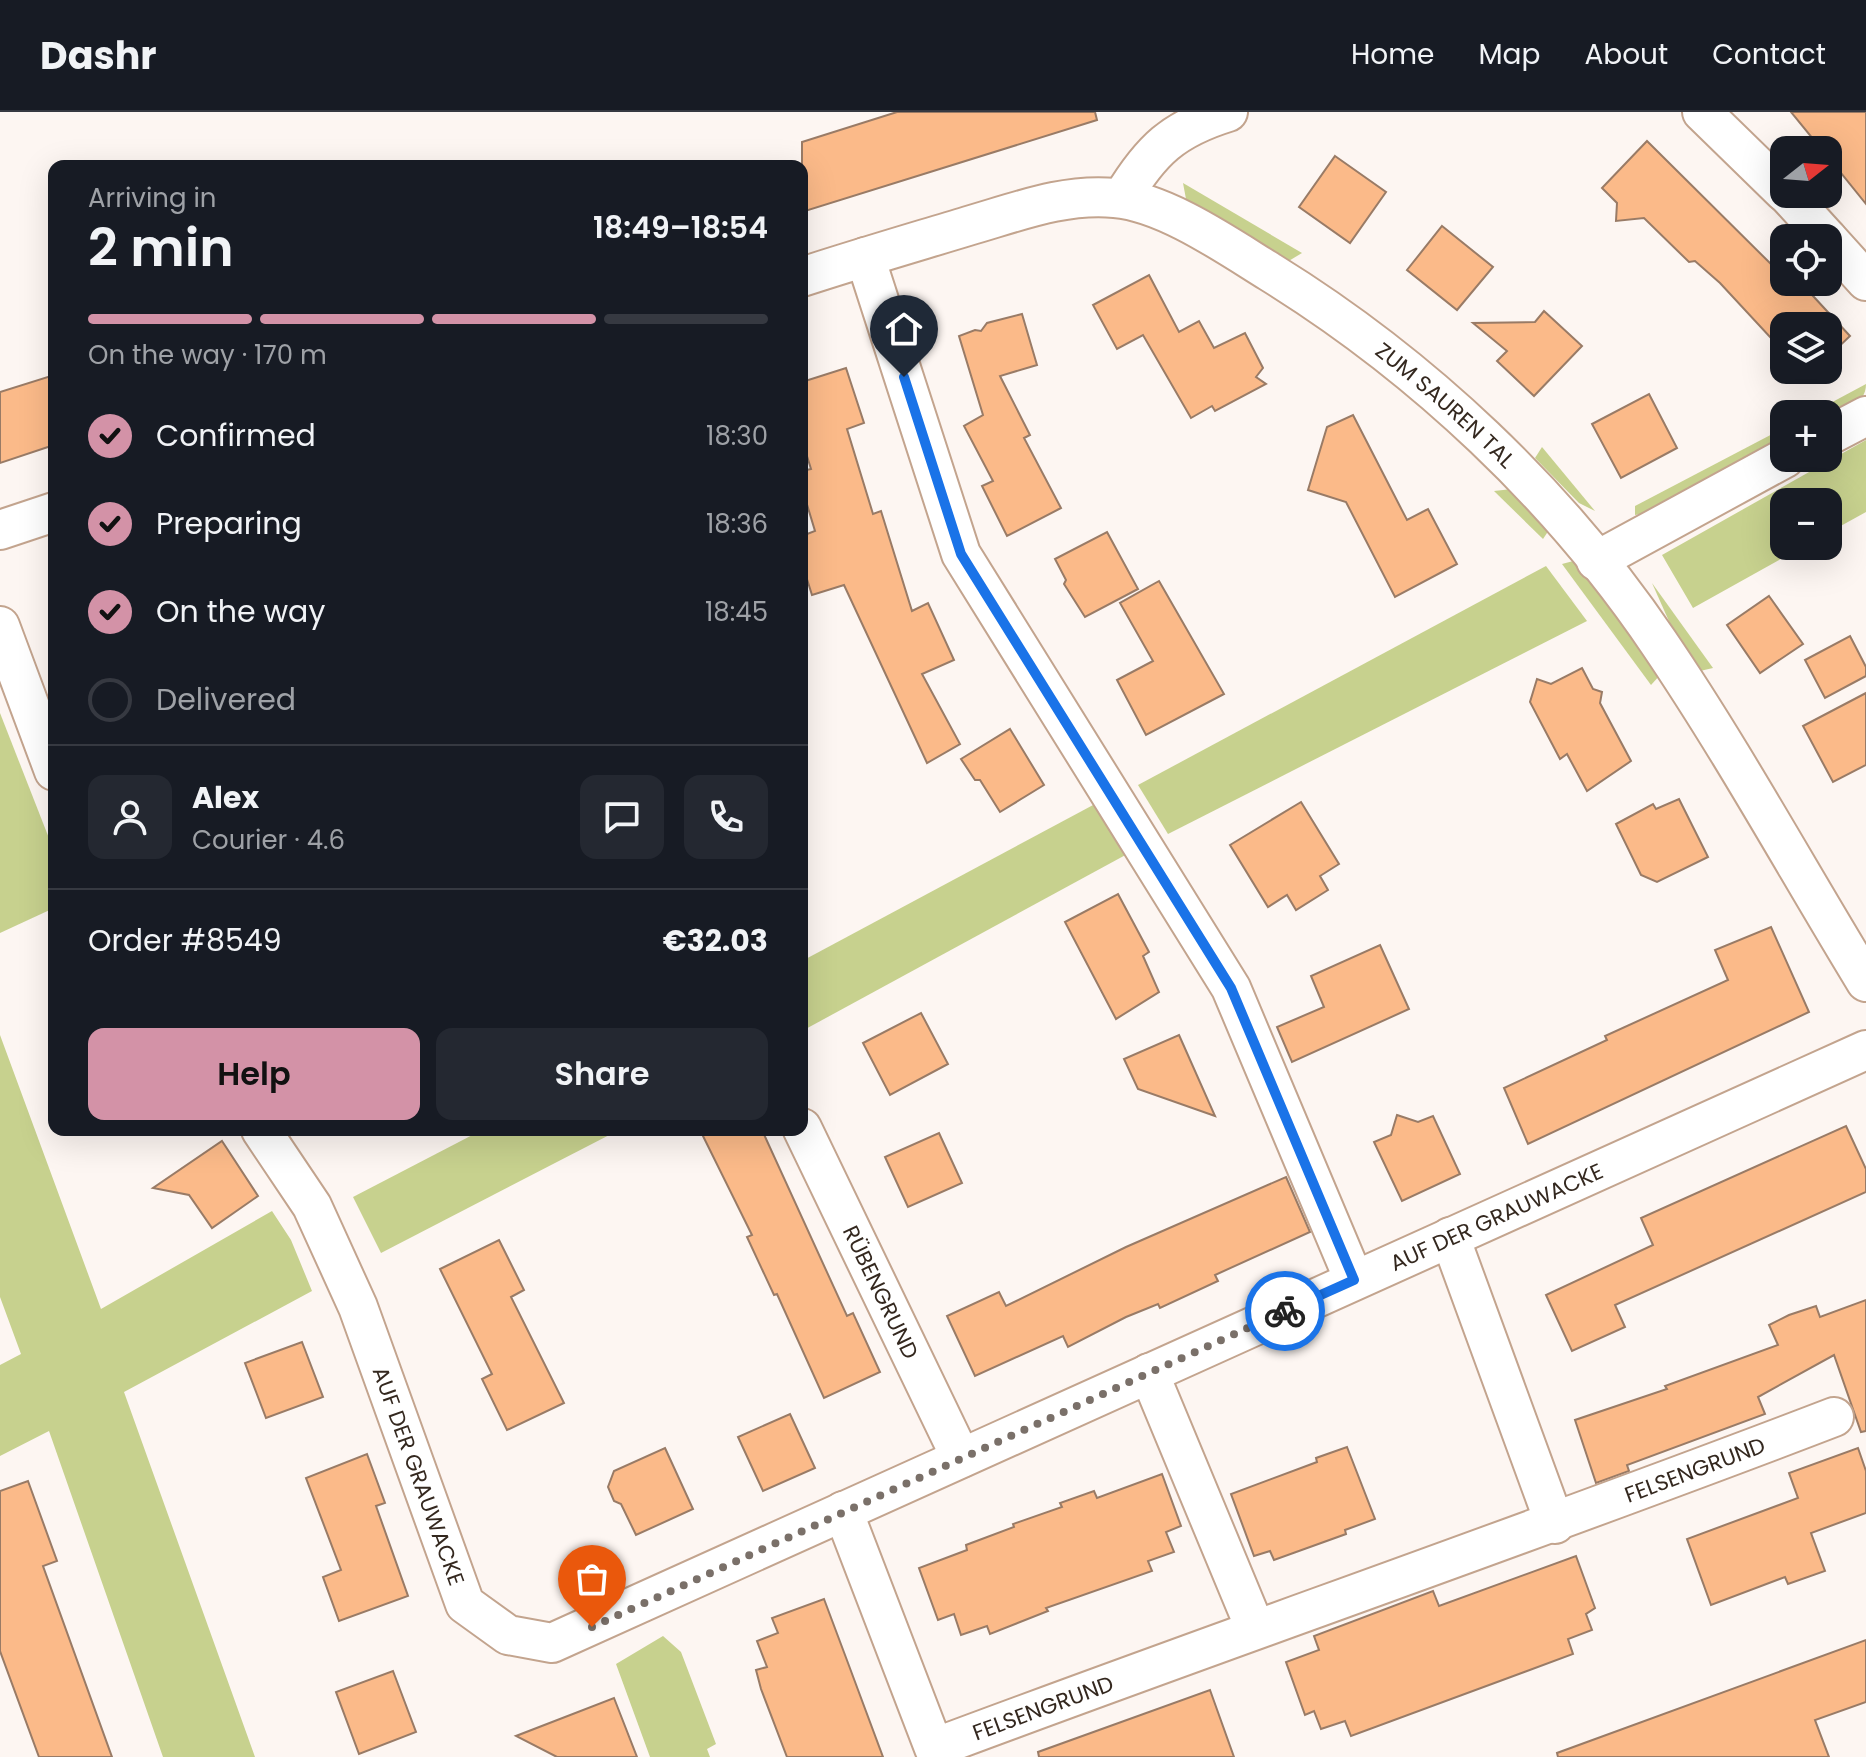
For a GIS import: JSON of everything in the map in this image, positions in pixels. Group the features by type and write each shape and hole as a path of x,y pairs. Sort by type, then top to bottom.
{"street":[{"path":"1122,198 1144,162 1179,131 1228,112"},
{"path":"1702,112 1770,178"},
{"name":"ZUM SAUREN TAL","path":"808,275 1045,203 1088,196 1122,198 1157,209 1228,246 1341,316 1511,462 1596,561 1658,642 1866,982"},
{"path":"1799,208 1815,224"},
{"path":"1842,254 1866,281"},
{"path":"865,257 961,554 1231,988 1354,1280"},
{"path":"1842,429 1866,416"},
{"path":"1596,561 1770,466"},
{"path":"0,530 48,514"},
{"path":"0,626 48,755"},
{"name":"AUF DER GRAUWACKE","path":"265,1136 312,1206 358,1307 465,1604 508,1635 552,1643 1866,1050"},
{"name":"RÜBENGRUND","path":"806,1136 961,1458"},
{"path":"1450,1237 1555,1524"},
{"path":"1149,1373 1255,1628"},
{"name":"FELSENGRUND","path":"843,1511 934,1748 1255,1628 1555,1524 1834,1417"}],"green space":[{"path":"1183,183 1302,253 1287,262 1186,199"},
{"path":"1866,384 1862,397 1847,410 1842,412 1842,400 1836,400"},
{"path":"1770,435 1770,449 1648,513 1635,515 1635,506"},
{"path":"1866,440 1866,512 1842,525 1842,488 1781,488 1809,472 1842,472 1842,454"},
{"path":"1542,447 1595,511 1579,503 1535,458"},
{"path":"1512,489 1549,530 1543,539 1494,491"},
{"path":"1770,494 1770,560 1779,560 1693,608 1662,555"},
{"path":"1577,560 1661,674 1651,685 1562,564"},
{"path":"1546,566 1587,621 1168,834 1138,785"},
{"path":"1652,583 1713,668 1700,671 1672,628"},
{"path":"0,713 48,836 48,911 0,933"},
{"path":"1095,804 1131,852 808,1028 808,958"},
{"path":"0,1035 101,1309 272,1211 291,1240 312,1291 124,1392 255,1757 163,1757 49,1431 0,1456 0,1365 21,1354 0,1297"},
{"path":"470,1136 607,1136 381,1253 353,1197"},
{"path":"663,1636 681,1652 716,1744 707,1749 710,1757 650,1757 616,1664"}],"building":[{"path":"897,112 1095,112 1097,120 808,210 808,160 802,160 802,142"},
{"path":"1791,112 1866,112 1866,204 1842,174 1842,136 1811,136"},
{"path":"1647,141 1770,263 1770,296 1813,296 1828,312 1770,312 1770,337 1720,283 1695,261 1689,262 1644,218 1616,221 1617,203 1602,188"},
{"path":"1335,156 1386,192 1350,243 1299,207"},
{"path":"1442,226 1493,267 1457,310 1407,270"},
{"path":"1149,275 1179,332 1199,321 1214,348 1245,333 1263,368 1256,377 1266,384 1215,411 1212,406 1191,418 1143,335 1117,349 1093,305"},
{"path":"1544,311 1582,346 1534,396 1497,361 1507,351 1473,323 1535,322"},
{"path":"1022,314 1037,365 1000,376 1030,435 1024,438 1061,508 1007,536 982,486 993,481 964,426 983,415 959,336 981,331 987,323"},
{"path":"1842,327 1850,336 1842,344"},
{"path":"846,368 864,423 847,429 873,514 881,511 912,611 928,603 954,660 922,674 960,744 927,763 844,585 812,595 808,582 808,534 815,531 808,508 808,470 811,469 808,459 808,380"},
{"path":"48,377 48,447 0,463 0,392"},
{"path":"1649,394 1677,448 1621,478 1592,424"},
{"path":"1353,415 1407,520 1428,509 1457,564 1395,597 1346,502 1308,490 1327,427"},
{"path":"1107,532 1138,589 1085,617 1064,584 1066,580 1055,559"},
{"path":"1159,581 1224,694 1146,735 1117,680 1153,661 1120,603"},
{"path":"1769,596 1803,644 1760,673 1727,625"},
{"path":"1850,636 1866,667 1866,676 1825,698 1805,660"},
{"path":"1582,668 1593,689 1602,692 1600,703 1631,761 1587,791 1567,754 1560,759 1530,702 1537,679 1551,684"},
{"path":"1866,693 1866,765 1833,782 1803,726"},
{"path":"1010,729 1044,785 1000,812 980,780 975,780 961,759"},
{"path":"1679,799 1708,857 1657,882 1641,875 1616,824 1653,804 1656,809"},
{"path":"1301,802 1339,864 1320,876 1328,890 1296,910 1287,895 1268,907 1230,845"},
{"path":"1118,894 1149,952 1143,956 1159,992 1116,1019 1065,922"},
{"path":"1771,927 1809,1012 1528,1144 1504,1088 1607,1040 1605,1036 1728,980 1715,950"},
{"path":"1380,945 1409,1009 1292,1062 1277,1027 1324,1007 1311,976"},
{"path":"921,1013 948,1064 890,1095 863,1043"},
{"path":"1179,1035 1215,1116 1138,1089 1124,1059"},
{"path":"1397,1115 1418,1122 1433,1116 1460,1174 1402,1201 1374,1142 1391,1135"},
{"path":"1846,1126 1866,1169 1866,1192 1615,1305 1625,1327 1572,1351 1546,1295 1653,1245 1641,1218"},
{"path":"939,1133 962,1183 908,1207 885,1157"},
{"path":"703,1136 765,1136 847,1316 853,1313 880,1372 824,1398 777,1294 774,1295 747,1237 752,1235"},
{"path":"222,1141 258,1196 212,1228 189,1195 153,1188"},
{"path":"1286,1177 1310,1232 1215,1275 1218,1281 1160,1308 1158,1304 1126,1317 1068,1347 1063,1336 975,1376 947,1316 999,1292 1006,1306 1126,1247"},
{"path":"499,1240 524,1290 511,1297 564,1403 507,1430 482,1379 492,1374 440,1269"},
{"path":"1866,1300 1866,1431 1861,1432 1834,1355 1758,1397 1765,1414 1627,1465 1629,1471 1596,1483 1575,1420 1667,1389 1665,1386 1778,1345 1769,1325 1789,1315 1816,1306 1820,1317"},
{"path":"302,1342 323,1397 266,1418 245,1363"},
{"path":"790,1414 815,1468 763,1491 738,1437"},
{"path":"1347,1447 1375,1519 1345,1530 1346,1534 1274,1560 1270,1551 1254,1556 1231,1494 1317,1462 1316,1458"},
{"path":"665,1448 693,1509 636,1535 621,1504 614,1501 608,1487 614,1471"},
{"path":"1858,1448 1866,1471 1866,1513 1811,1533 1825,1571 1788,1584 1785,1577 1711,1605 1687,1539 1798,1498 1789,1473"},
{"path":"367,1454 385,1503 376,1506 408,1596 339,1621 323,1577 341,1570 306,1478"},
{"path":"1162,1474 1181,1526 1166,1532 1174,1552 1148,1561 1152,1571 1046,1608 1048,1611 990,1634 987,1626 961,1635 954,1614 938,1620 919,1568 967,1550 966,1545 1014,1527 1013,1524 1062,1507 1060,1503 1094,1491 1097,1498"},
{"path":"28,1481 57,1561 43,1566 112,1757 39,1757 0,1651 0,1491"},
{"path":"1576,1556 1595,1608 1586,1614 1592,1630 1568,1639 1573,1654 1351,1736 1345,1721 1321,1729 1314,1711 1305,1715 1286,1662 1319,1650 1314,1636 1433,1591 1439,1606"},
{"path":"824,1599 883,1757 787,1757 761,1689 756,1670 767,1667 757,1641 778,1633 772,1618"},
{"path":"1866,1640 1866,1702 1815,1720 1829,1757 1558,1757 1557,1753"},
{"path":"393,1671 416,1732 359,1754 336,1692"},
{"path":"1210,1690 1234,1757 1039,1757 1038,1752"},
{"path":"614,1698 637,1757 557,1757 516,1736"}],"way so far":[{"path":"592,1627 1285,1311"}],"route":[{"path":"904,377 961,554 1231,988 1354,1280 1285,1311"}]}
